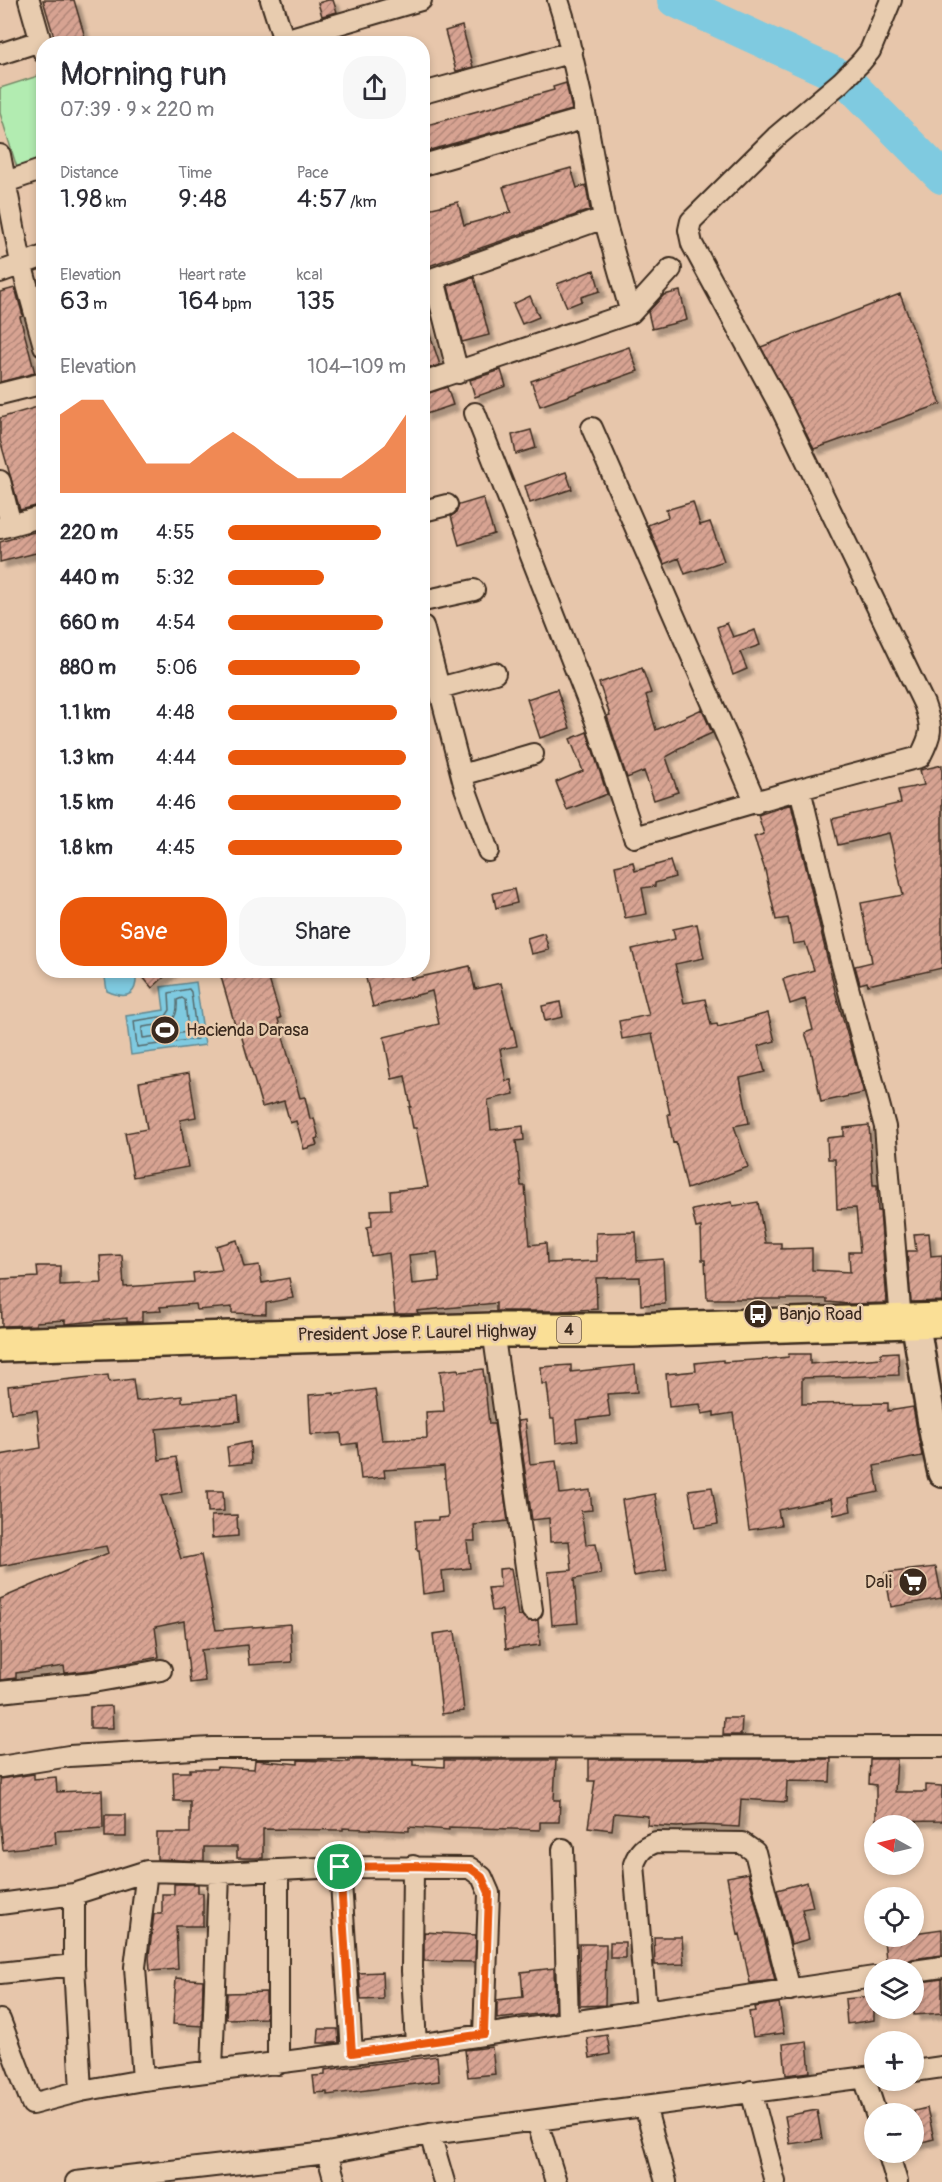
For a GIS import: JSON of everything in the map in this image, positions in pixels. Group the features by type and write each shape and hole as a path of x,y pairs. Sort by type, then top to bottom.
{"highway":[{"name":"President Jose P. Laurel Highway","path":"0,1345 493,1330 633,1330 919,1320"}],"street":[{"path":"29,0 39,36"},
{"path":"271,0 283,36"},
{"path":"304,36 421,0"},
{"path":"558,0 586,118 604,219 631,313"},
{"path":"475,413 595,719 634,837 800,789 920,758 927,743 931,724 924,704 781,408 692,244 689,230 691,221 776,137 842,82 861,62 870,51 891,0"},
{"path":"0,54 36,48"},
{"path":"430,91 572,52"},
{"path":"430,163 586,118"},
{"path":"0,155 3,182 36,317"},
{"path":"3,182 36,172"},
{"path":"430,279 604,219"},
{"path":"0,272 36,258"},
{"path":"430,381 631,313 671,269"},
{"path":"430,286 458,373"},
{"path":"0,394 36,385"},
{"path":"592,428 756,803"},
{"path":"0,481 6,527 36,518"},
{"path":"430,509 447,505"},
{"path":"430,599 474,590"},
{"path":"430,653 462,775 488,851"},
{"path":"439,688 495,674"},
{"path":"462,775 533,754"},
{"path":"800,789 840,957 885,1128 919,1320 934,1436 942,1473"},
{"path":"493,1330 532,1610"},
{"path":"0,1692 93,1682 161,1670"},
{"path":"0,1767 69,1756 212,1748 942,1747"},
{"path":"646,2011 634,1864 644,1846 656,1842 742,1843 755,1852 790,1990"},
{"path":"563,1849 568,2022"},
{"path":"413,1866 412,1971 416,2045"},
{"path":"0,1904 74,1894 147,1871 219,1873 340,1867 470,1868 482,1877 489,1893 484,2034"},
{"path":"340,1867 352,2053"},
{"path":"278,1870 278,2064"},
{"path":"143,2080 135,1966 147,1871"},
{"path":"212,2070 219,1873"},
{"path":"74,1894 74,1965 81,2091"},
{"path":"0,1973 74,1965"},
{"path":"924,1970 942,1967"},
{"path":"0,2020 32,2104 81,2091 143,2080 416,2045 864,1979"},
{"path":"924,2070 942,2067"},
{"path":"76,2182 217,2174 430,2134 864,2077"},
{"path":"751,2091 775,2182"},
{"path":"645,2106 666,2182"},
{"path":"537,2121 556,2182"},
{"path":"430,2134 444,2182"},
{"path":"327,2153 335,2182"},
{"path":"891,2163 897,2182"}],"green space":[{"path":"36,77 36,165 18,171 0,113 0,88"}],"water":[{"path":"105,978 136,978 134,990 131,993 121,995 107,991"},
{"name":"Hacienda Darasa","path":"196,982 205,1045 131,1055 126,1016 164,1010 161,987"}],"building":[{"path":"43,0 74,0 85,36 54,36"},
{"path":"333,0 337,12 322,16 318,3"},
{"path":"462,26 473,67 456,71 445,31"},
{"path":"566,83 572,110 430,150 430,124 554,90 553,87"},
{"path":"571,168 577,188 586,185 590,210 430,266 430,208 458,202 464,225 511,212 503,187"},
{"path":"594,270 600,291 581,297 582,301 567,307 557,284"},
{"path":"474,277 489,335 462,342 448,286"},
{"path":"15,288 35,373 0,382 0,292"},
{"path":"680,291 687,320 652,329 648,312 664,295"},
{"path":"900,294 941,404 814,449 761,347"},
{"path":"530,296 539,317 522,324 513,304"},
{"path":"430,335 440,365 430,368"},
{"path":"629,347 638,371 540,406 531,381"},
{"path":"501,370 506,386 475,397 470,380"},
{"path":"447,387 453,405 430,413 430,393"},
{"path":"36,407 36,506 20,510 0,440 0,418"},
{"path":"531,430 536,448 516,454 512,435"},
{"path":"566,472 572,489 530,503 525,486"},
{"path":"483,498 494,534 459,545 451,516 456,513 459,505"},
{"path":"693,502 700,525 710,522 724,561 685,574 679,558 664,564 648,525 668,517 666,510"},
{"path":"36,531 36,553 0,562 0,542"},
{"path":"727,623 733,637 755,630 760,645 740,652 747,669 733,675 717,627"},
{"path":"642,668 651,693 646,695 656,730 702,709 712,733 677,749 666,757 678,792 654,800 644,771 627,778 599,683"},
{"path":"557,689 570,728 540,738 527,699"},
{"path":"587,732 607,794 567,810 556,782 583,771 570,739"},
{"path":"942,765 942,968 868,985 867,982 860,984 855,966 872,962 861,903 903,895 889,833 838,845 832,819 901,803 898,790 924,785 920,770"},
{"path":"791,804 835,991 864,1093 821,1102 812,1054 805,1033 813,1030 805,999 790,1004 783,979 814,970 805,942 793,944 788,918 776,920 765,870 754,837 764,834 758,815"},
{"path":"670,861 675,877 655,883 655,886 642,888 647,914 625,918 615,866 633,862 635,871"},
{"path":"514,889 517,903 496,908 493,893"},
{"path":"697,924 704,958 675,964 684,1003 705,999 711,1025 717,1024 718,1027 768,1013 775,1041 758,1046 765,1072 740,1078 749,1123 734,1126 748,1167 687,1189 676,1142 673,1143 668,1114 670,1114 652,1034 622,1039 619,1021 649,1015 632,949 675,939 673,929"},
{"path":"544,933 549,950 531,954 527,938"},
{"path":"470,966 475,989 501,983 517,1046 500,1049 506,1081 511,1080 514,1094 488,1100 491,1130 523,1126 524,1140 516,1141 521,1186 525,1186 530,1245 546,1243 547,1263 597,1261 596,1233 636,1232 637,1261 663,1259 665,1304 641,1305 640,1277 596,1278 597,1309 496,1311 496,1303 417,1311 418,1314 395,1314 389,1253 371,1256 367,1227 372,1226 371,1210 391,1209 390,1191 428,1187 416,1128 413,1128 405,1076 392,1079 384,1037 439,1024 432,991 373,1007 366,978 430,978 430,975","holes":["437,1252 440,1281 412,1284 409,1255"]},
{"path":"144,978 163,978 152,988"},
{"path":"221,978 268,978 281,1018 278,1019 300,1098 305,1097 310,1119 314,1118 319,1138 315,1139 317,1145 304,1149 296,1121 290,1123 284,1101 262,1107 240,1031 237,1032"},
{"path":"560,1002 563,1017 545,1021 542,1006"},
{"path":"189,1073 196,1117 180,1120 188,1167 133,1177 125,1133 147,1129 139,1082"},
{"path":"869,1125 873,1185 877,1185 878,1211 880,1211 887,1303 850,1304 827,1302 827,1299 707,1299 701,1227 696,1228 692,1210 732,1202 733,1206 758,1202 765,1243 781,1243 781,1249 812,1248 812,1270 850,1272 849,1252 860,1252 856,1208 837,1209 835,1159 828,1159 827,1138 844,1136 844,1128"},
{"path":"929,1233 931,1256 942,1255 942,1301 911,1302 907,1251 916,1251 914,1234"},
{"path":"237,1240 244,1267 259,1265 262,1283 289,1278 293,1298 266,1303 266,1314 232,1313 232,1307 197,1310 196,1304 160,1307 161,1311 142,1312 142,1322 127,1322 127,1318 65,1324 65,1320 36,1322 36,1325 2,1326 1,1279 38,1277 37,1266 60,1266 60,1285 102,1283 100,1256 122,1255 124,1287 194,1282 193,1273 222,1270 216,1246"},
{"path":"898,1352 899,1375 802,1378 802,1404 888,1403 888,1411 913,1407 922,1456 874,1466 879,1492 849,1498 851,1511 834,1515 831,1499 778,1510 781,1525 749,1530 733,1413 714,1416 714,1412 702,1414 700,1404 669,1407 666,1374 696,1371 695,1363 810,1354 810,1364 881,1358 881,1353"},
{"path":"571,1365 571,1372 635,1365 637,1392 607,1394 610,1416 576,1420 578,1440 556,1443 554,1419 551,1419 547,1384 542,1384 541,1367"},
{"path":"458,1369 459,1372 483,1369 489,1424 494,1424 508,1521 474,1525 475,1541 467,1541 470,1568 442,1571 444,1591 423,1594 415,1521 448,1517 444,1466 384,1470 385,1477 361,1479 357,1443 342,1445 341,1433 311,1435 309,1395 334,1393 334,1395 375,1389 382,1440 427,1438 426,1412 444,1411 440,1371"},
{"path":"108,1375 109,1382 133,1379 136,1401 182,1396 182,1402 238,1397 240,1421 156,1429 159,1460 176,1457 182,1492 161,1496 181,1559 201,1555 216,1630 290,1624 292,1662 249,1665 247,1645 201,1650 205,1681 190,1683 184,1621 155,1627 159,1657 65,1673 64,1666 16,1673 16,1678 0,1680 0,1599 108,1553 106,1546 0,1566 0,1455 41,1448 37,1410 11,1413 8,1386"},
{"path":"525,1420 530,1464 556,1461 560,1494 590,1490 592,1510 581,1511 586,1544 596,1543 601,1574 574,1579 578,1623 552,1625 548,1572 572,1570 569,1541 550,1542 549,1518 532,1520 518,1421"},
{"path":"250,1442 251,1463 229,1465 227,1447"},
{"path":"712,1487 718,1524 695,1528 689,1490"},
{"path":"207,1491 223,1491 224,1511 208,1512"},
{"path":"655,1494 667,1570 634,1576 622,1500"},
{"path":"237,1515 238,1536 212,1538 211,1516"},
{"name":"Dali","path":"936,1567 942,1598 891,1607 885,1573"},
{"path":"511,1568 518,1616 522,1615 528,1621 538,1620 540,1645 506,1649 502,1610 492,1611 488,1588 500,1587 499,1569"},
{"path":"455,1631 464,1711 442,1714 433,1634"},
{"path":"112,1706 113,1728 90,1728 90,1707"},
{"path":"724,1718 742,1718 741,1735 723,1735"},
{"path":"589,1759 831,1759 830,1782 787,1781 786,1802 741,1799 739,1827 647,1825 648,1816 614,1813 612,1830 588,1827 595,1781 589,1781"},
{"path":"870,1759 897,1759 895,1792 926,1792 926,1785 942,1786 942,1821 924,1821 924,1815 876,1815 876,1785 869,1784"},
{"path":"255,1760 298,1764 298,1760 349,1762 349,1760 413,1760 413,1765 444,1767 444,1760 556,1760 554,1800 560,1800 559,1822 540,1822 540,1830 449,1827 449,1830 409,1827 409,1831 343,1828 343,1830 263,1829 263,1858 237,1858 237,1847 204,1847 204,1861 157,1859 157,1833 190,1833 190,1801 174,1801 173,1772 190,1772 190,1769 216,1769 217,1767 254,1769"},
{"path":"34,1774 34,1779 56,1777 57,1792 102,1790 103,1828 55,1831 56,1844 3,1850 0,1779"},
{"path":"105,1815 126,1815 126,1837 105,1837"},
{"path":"748,1873 775,1980 750,1983 727,1877"},
{"path":"807,1882 813,1907 802,1909 809,1939 791,1944 777,1890"},
{"path":"174,1884 198,1884 198,1893 203,1893 203,1926 176,1926 178,1969 150,1971 149,1956 154,1914 162,1914 162,1894 174,1894"},
{"path":"942,1929 942,1955 912,1959 886,1959 885,1947 924,1947 924,1932"},
{"path":"424,1932 476,1935 475,1962 424,1961"},
{"path":"654,1937 682,1937 684,1964 655,1965"},
{"path":"610,1942 625,1942 625,1958 610,1958"},
{"path":"579,1944 606,1944 605,2005 580,2006"},
{"path":"554,1968 555,2012 497,2019 497,2000 523,1997 521,1972"},
{"path":"382,1972 383,1999 361,2000 359,1973"},
{"path":"176,1978 203,1980 202,2026 173,2024"},
{"path":"942,1979 942,2013 924,2014 924,1982"},
{"path":"266,1992 266,2018 226,2019 227,1993"},
{"path":"864,1997 864,2019 874,2020 847,2024 845,1999"},
{"path":"779,2003 784,2033 753,2037 749,2012 756,2011 755,2007"},
{"path":"319,2029 338,2029 339,2043 318,2043"},
{"path":"607,2035 610,2054 590,2058 587,2038"},
{"path":"807,2041 810,2072 786,2075 783,2044"},
{"path":"492,2047 495,2074 468,2077 465,2050"},
{"path":"437,2056 439,2081 327,2095 327,2092 315,2093 313,2076 325,2075 325,2070"},
{"path":"927,2108 934,2139 924,2142 924,2109"},
{"path":"817,2110 822,2139 790,2144 785,2116"}],"waterway":[{"path":"674,0 844,78 942,177"}],"place":[{"name":"Hacienda Darasa","path":"165,1030"},
{"name":"Banjo Road","path":"758,1314"},
{"name":"Dali","path":"913,1582"}],"route":[{"path":"340,1867 470,1868 482,1877 489,1893 484,2034 352,2053 340,1867"}]}
